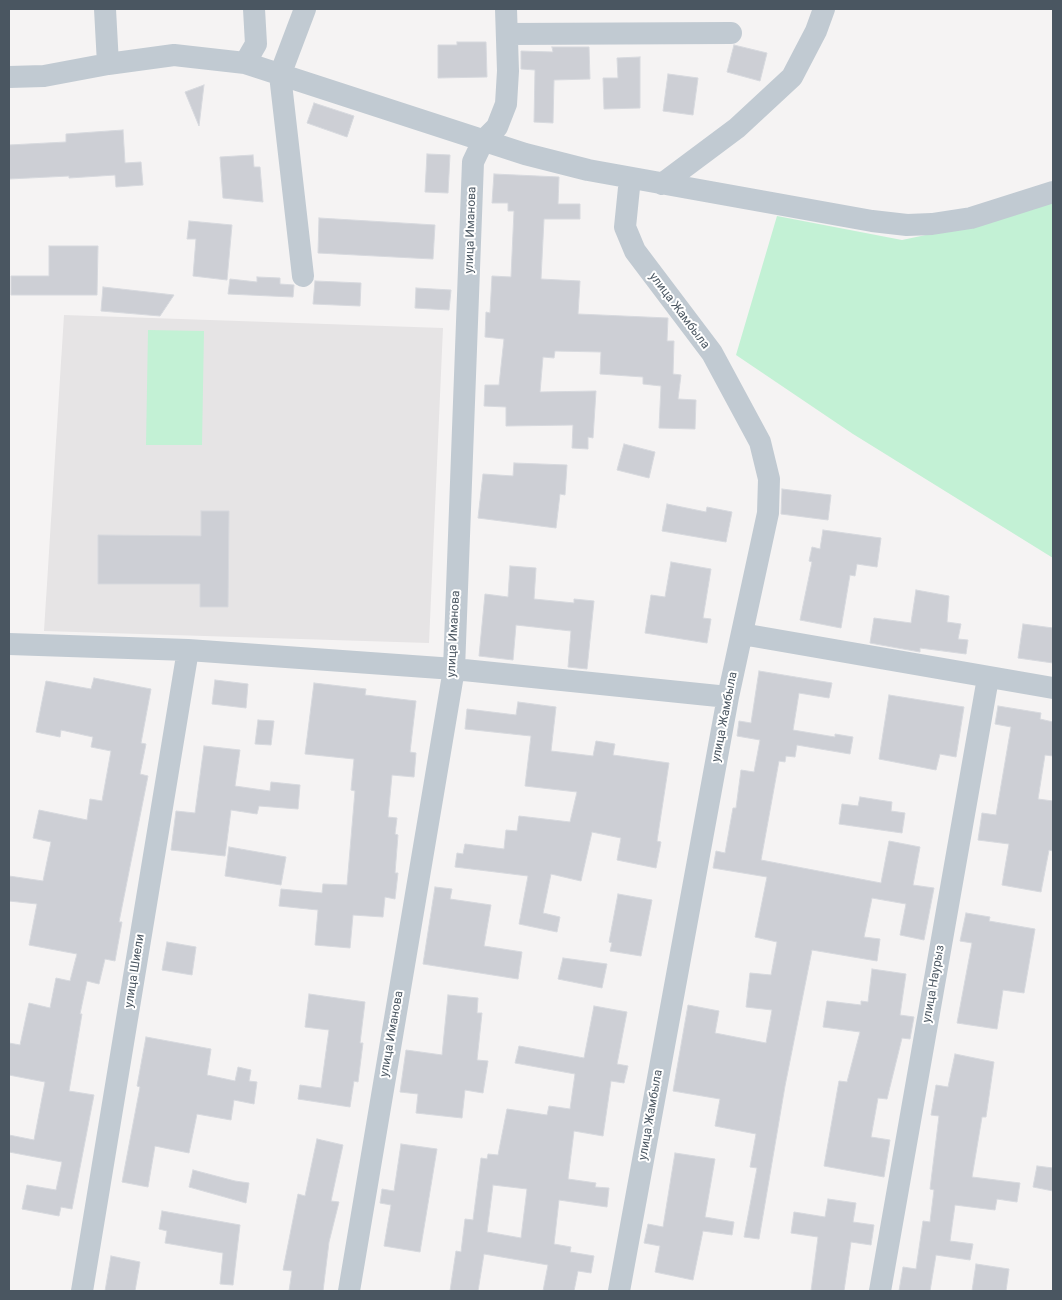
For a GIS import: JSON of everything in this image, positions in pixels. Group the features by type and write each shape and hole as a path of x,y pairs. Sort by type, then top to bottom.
{"street":[{"path":"105,9 108,64"},
{"path":"245,63 256,44 254,9"},
{"path":"303,276 280,74 305,9"},
{"name":"улица Иманова","path":"348,1291 454,669 473,162 483,141 497,127 506,104 508,72 506,9"},
{"path":"662,184 737,128 792,77 816,32 824,9"},
{"path":"507,34 731,33"},
{"path":"9,76 44,76 108,64 174,55 245,63 483,141 588,170 872,222 932,224 972,218 1053,192"},
{"name":"улица Жамбыла","path":"619,1291 728,697 768,513 769,479 760,442 712,354 635,251 625,227 630,178"},
{"path":"742,634 1053,688"},
{"path":"9,644 188,650 454,669 728,697"},
{"name":"улица Шиели","path":"82,1291 188,650"},
{"name":"улица Наурыз","path":"880,1291 988,678"}],"shaded area":[{"path":"64,315 443,328 429,643 44,631"}],"green space":[{"path":"1053,199 1053,558 853,434 736,355 777,216 902,240 940,232"},
{"path":"148,330 204,331 202,445 146,445"}],"building":[{"path":"457,42 486,42 487,77 438,78 438,45 457,45"},
{"path":"734,45 767,53 760,81 727,72"},
{"path":"552,47 589,47 590,79 554,80 553,123 534,122 535,70 521,69 521,51 553,52"},
{"path":"640,57 640,108 604,109 603,78 618,78 617,58"},
{"path":"668,74 698,78 693,115 663,111"},
{"path":"204,85 199,126 185,92"},
{"path":"314,103 354,116 347,137 307,123"},
{"path":"123,130 125,163 141,162 143,185 116,187 115,175 9,179 9,145 66,142 66,134"},
{"path":"427,154 450,155 448,193 425,192"},
{"path":"253,155 254,167 260,167 263,202 223,198 220,157"},
{"path":"494,174 559,177 558,204 580,204 580,219 544,219 541,279 580,281 578,314 668,318 667,341 674,341 673,374 681,375 678,399 696,400 695,429 659,428 661,386 643,384 643,377 600,374 601,352 555,351 554,358 543,357 540,392 596,391 593,438 588,437 588,449 572,448 573,425 506,426 506,407 484,406 485,385 499,385 504,339 485,337 486,312 490,313 492,276 511,277 514,211 508,211 508,203 492,203"},
{"path":"319,218 435,225 433,259 318,253"},
{"path":"189,221 232,225 227,280 193,276 196,239 187,239"},
{"path":"49,246 98,246 97,295 11,295 11,276 49,276"},
{"path":"257,277 280,278 280,284 294,285 293,297 228,294 230,279 257,282"},
{"path":"315,281 361,283 360,306 313,304"},
{"path":"103,287 174,295 160,316 101,311"},
{"path":"416,288 451,290 449,310 415,308"},
{"path":"624,444 655,452 649,478 617,470"},
{"path":"514,463 567,465 565,495 560,494 556,528 478,518 483,474 513,476"},
{"path":"782,489 831,495 828,520 781,514"},
{"path":"667,504 706,512 707,507 732,512 726,542 662,531"},
{"path":"201,511 229,511 228,607 200,607 200,584 98,584 98,535 201,536"},
{"path":"823,530 881,538 877,567 857,564 855,576 850,575 841,628 800,620 812,562 809,561 812,547 820,549"},
{"path":"671,562 711,569 703,618 711,619 707,643 645,633 651,595 665,597"},
{"path":"510,566 536,568 534,599 574,603 574,599 594,601 587,669 568,667 571,631 516,625 513,660 479,656 485,594 508,597"},
{"path":"916,590 949,596 947,622 961,624 958,639 968,640 966,654 920,648 920,652 870,643 874,618 911,623"},
{"path":"1023,624 1053,628 1053,663 1018,658"},
{"path":"759,671 832,683 829,698 799,693 793,730 835,737 835,734 853,737 850,754 797,745 795,757 786,756 785,762 779,761 761,860 881,883 889,841 920,847 913,885 934,888 924,940 900,935 906,904 872,898 864,937 880,939 877,961 812,950 785,1086 759,1239 744,1237 757,1168 750,1167 756,1134 715,1126 720,1099 673,1091 688,1005 719,1011 715,1033 766,1043 772,1010 746,1007 750,973 771,975 777,942 755,937 767,877 713,868 716,851 725,853 733,808 736,808 741,770 754,772 760,740 737,736 739,721 751,723"},
{"path":"94,678 151,689 141,743 146,744 140,774 148,776 119,922 122,922 115,961 105,959 99,984 87,981 80,1014 82,1014 69,1091 94,1095 72,1209 61,1207 59,1216 22,1209 27,1185 56,1190 62,1162 9,1152 9,1135 34,1140 45,1082 9,1075 9,1043 20,1045 29,1003 50,1008 56,978 70,981 77,954 29,945 37,904 9,901 9,876 43,881 51,842 33,838 39,810 87,820 90,799 102,801 111,751 91,747 93,737 61,730 60,737 36,732 46,681 91,689"},
{"path":"215,680 248,684 246,708 212,704"},
{"path":"314,683 366,689 365,695 416,701 410,752 416,753 414,777 392,775 388,817 397,818 395,834 398,835 395,873 398,873 395,899 385,897 383,917 353,915 350,948 315,945 318,910 279,906 281,889 322,893 323,884 347,885 355,791 351,790 354,759 305,754"},
{"path":"889,695 964,707 956,757 940,754 936,770 879,759"},
{"path":"518,702 556,707 551,751 593,756 596,741 615,744 613,755 669,763 657,841 661,842 656,868 617,860 621,838 592,832 581,881 551,874 543,913 560,917 557,932 519,924 528,876 455,867 457,853 463,854 465,844 504,849 506,830 517,831 519,816 570,822 577,792 525,786 531,736 465,729 467,709 516,715"},
{"path":"998,706 1041,713 1040,719 1053,722 1053,756 1045,755 1038,799 1053,801 1053,851 1049,850 1041,892 1002,885 1009,844 978,840 982,813 996,815 1011,727 995,724"},
{"path":"258,720 274,721 271,745 255,744"},
{"path":"204,746 240,750 235,786 270,791 271,782 300,785 298,809 259,806 257,814 231,810 225,856 171,850 176,811 195,813"},
{"path":"860,797 892,802 891,811 905,813 902,833 839,824 842,804 858,806"},
{"path":"229,847 286,857 281,885 225,876"},
{"path":"435,887 452,889 450,899 491,905 484,946 522,952 518,979 423,964"},
{"path":"618,894 652,900 641,956 610,951 612,943 609,942"},
{"path":"966,913 990,917 989,921 1035,929 1024,993 1003,990 997,1029 957,1023 972,943 960,941"},
{"path":"167,942 196,947 192,975 162,970"},
{"path":"563,958 607,964 602,988 558,979"},
{"path":"872,969 906,974 900,1015 914,1017 910,1039 902,1038 887,1099 878,1098 871,1137 890,1140 884,1177 824,1166 839,1081 847,1082 860,1032 823,1027 827,1001 861,1005 861,1001 868,1002"},
{"path":"309,994 365,1002 360,1043 363,1043 358,1082 354,1081 350,1107 298,1099 300,1085 321,1088 329,1030 305,1027"},
{"path":"448,995 478,998 477,1013 482,1013 477,1060 488,1061 483,1093 465,1090 462,1118 416,1113 418,1094 400,1092 406,1050 442,1055"},
{"path":"594,1006 627,1012 617,1064 628,1066 624,1083 611,1081 603,1136 574,1131 568,1179 596,1183 595,1187 609,1188 607,1207 559,1200 554,1244 571,1247 570,1252 594,1256 591,1273 578,1271 574,1291 543,1291 548,1265 484,1254 478,1291 450,1291 456,1251 461,1252 465,1219 473,1220 481,1158 487,1159 488,1154 498,1155 507,1109 547,1115 549,1106 570,1109 575,1074 515,1063 519,1046 584,1058","holes":["493,1185 527,1189 521,1238 487,1232"]},
{"path":"146,1037 211,1049 207,1075 235,1081 238,1067 251,1070 249,1081 257,1082 254,1104 234,1100 231,1120 197,1114 189,1153 155,1146 148,1187 122,1182 140,1087 137,1086"},
{"path":"955,1054 994,1062 986,1117 982,1117 972,1177 1020,1183 1017,1202 997,1199 995,1210 955,1205 950,1241 973,1244 970,1260 936,1255 930,1291 899,1291 903,1267 916,1269 923,1221 930,1222 934,1190 930,1189 939,1116 931,1115 936,1085 948,1087"},
{"path":"317,1139 343,1145 331,1201 339,1202 329,1242 323,1291 289,1291 292,1271 283,1270 298,1194 305,1196"},
{"path":"401,1144 437,1149 420,1252 384,1246 391,1205 380,1203 382,1189 394,1191"},
{"path":"675,1153 715,1159 705,1217 734,1222 732,1235 703,1231 693,1280 655,1272 660,1246 644,1243 648,1224 663,1227"},
{"path":"1037,1166 1053,1168 1053,1191 1033,1187"},
{"path":"193,1170 249,1183 246,1203 189,1187"},
{"path":"828,1199 856,1203 853,1222 874,1225 871,1245 851,1242 844,1291 811,1291 818,1237 791,1233 794,1212 825,1217"},
{"path":"162,1211 240,1225 233,1285 220,1284 223,1253 165,1243 167,1231 159,1229"},
{"path":"111,1256 140,1262 135,1291 105,1291"},
{"path":"976,1264 1009,1269 1006,1291 972,1291"}]}
